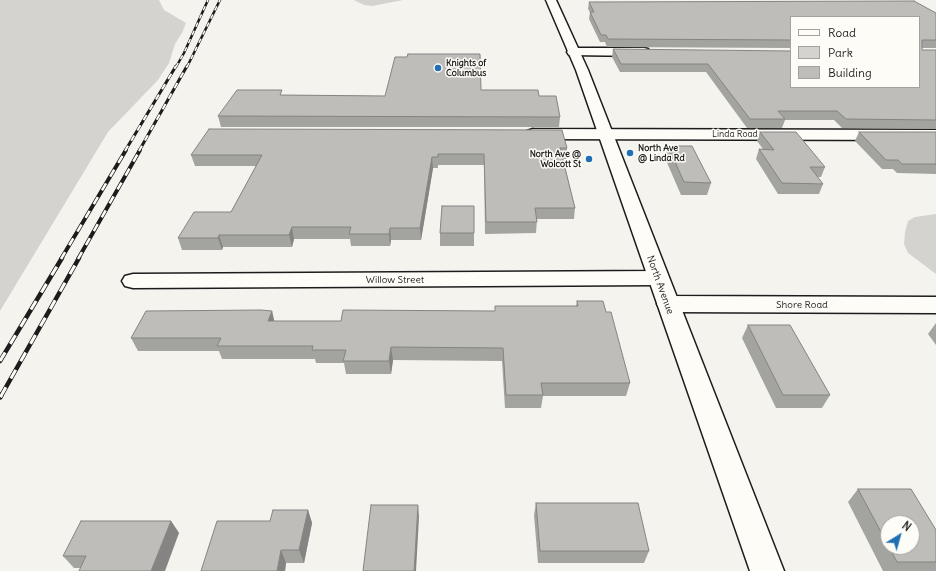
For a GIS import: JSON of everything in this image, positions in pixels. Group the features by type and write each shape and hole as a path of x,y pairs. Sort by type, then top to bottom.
{"street":[{"name":"North Avenue","path":"551,0 582,70 767,571"},
{"path":"573,52 656,52"},
{"name":"Linda Road","path":"519,134 936,135"},
{"name":"Willow Street","path":"133,281 658,278"},
{"name":"Shore Road","path":"668,304 936,305"}],"green space":[{"path":"0,0 159,0 164,10 186,23 175,44 169,63 158,80 108,132 0,311"},
{"path":"354,0 403,0 372,6 364,5"},
{"path":"936,214 936,274 908,253 904,244 908,221 915,217"}],"building":[{"path":"914,1 936,13 936,40 922,40 922,50 936,50 936,120 846,119 837,111 778,111 785,119 750,119 708,64 621,64 613,49 790,51 790,88 920,88 920,16 790,16 790,40 608,39 606,35 601,35 590,12 594,12 589,2"},
{"path":"408,54 480,54 481,90 538,90 539,96 556,96 560,117 218,116 237,90 282,90 280,95 385,96 395,57 407,57"},
{"path":"209,129 562,130 567,148 560,148 575,208 535,208 537,222 486,222 484,154 438,154 438,157 432,157 420,228 390,228 389,234 349,234 351,227 292,227 289,235 219,235 218,238 178,238 194,212 231,212 262,155 191,155"},
{"path":"760,132 796,132 825,167 810,167 823,184 782,183 759,149 774,150"},
{"path":"859,132 936,132 936,164 902,164 898,160 886,160"},
{"path":"668,146 692,146 711,183 684,182"},
{"path":"442,206 474,206 474,233 440,233"},
{"path":"577,301 603,301 606,312 611,312 630,383 541,383 543,395 506,395 503,348 391,347 389,361 343,361 346,350 312,350 313,346 217,346 221,338 131,338 146,311 261,310 272,311 268,321 341,321 343,310 495,311 495,306 578,306"},
{"path":"748,325 790,325 830,395 783,395"},
{"path":"858,489 911,489 936,530 936,562 897,562 893,555 920,555 920,515 880,515 880,530"},
{"path":"536,503 638,503 649,551 540,551"},
{"path":"371,505 418,505 414,571 363,571"},
{"path":"273,510 308,510 299,550 281,550 277,571 201,571 217,521 270,521"},
{"path":"81,521 171,521 151,571 79,571 86,556 63,556"}],"railway":[{"path":"176,67 208,0"},
{"path":"187,67 220,0"},
{"path":"125,151 176,66"},
{"path":"139,151 187,66"},
{"path":"61,259 126,150"},
{"path":"78,259 140,150"},
{"path":"0,361 62,258"},
{"path":"1,396 79,258"}],"place":[{"name":"Knights of Columbus","path":"438,68"},
{"name":"North Ave @ Linda Rd","path":"630,153"},
{"name":"North Ave @ Wolcott St","path":"589,159"}]}
